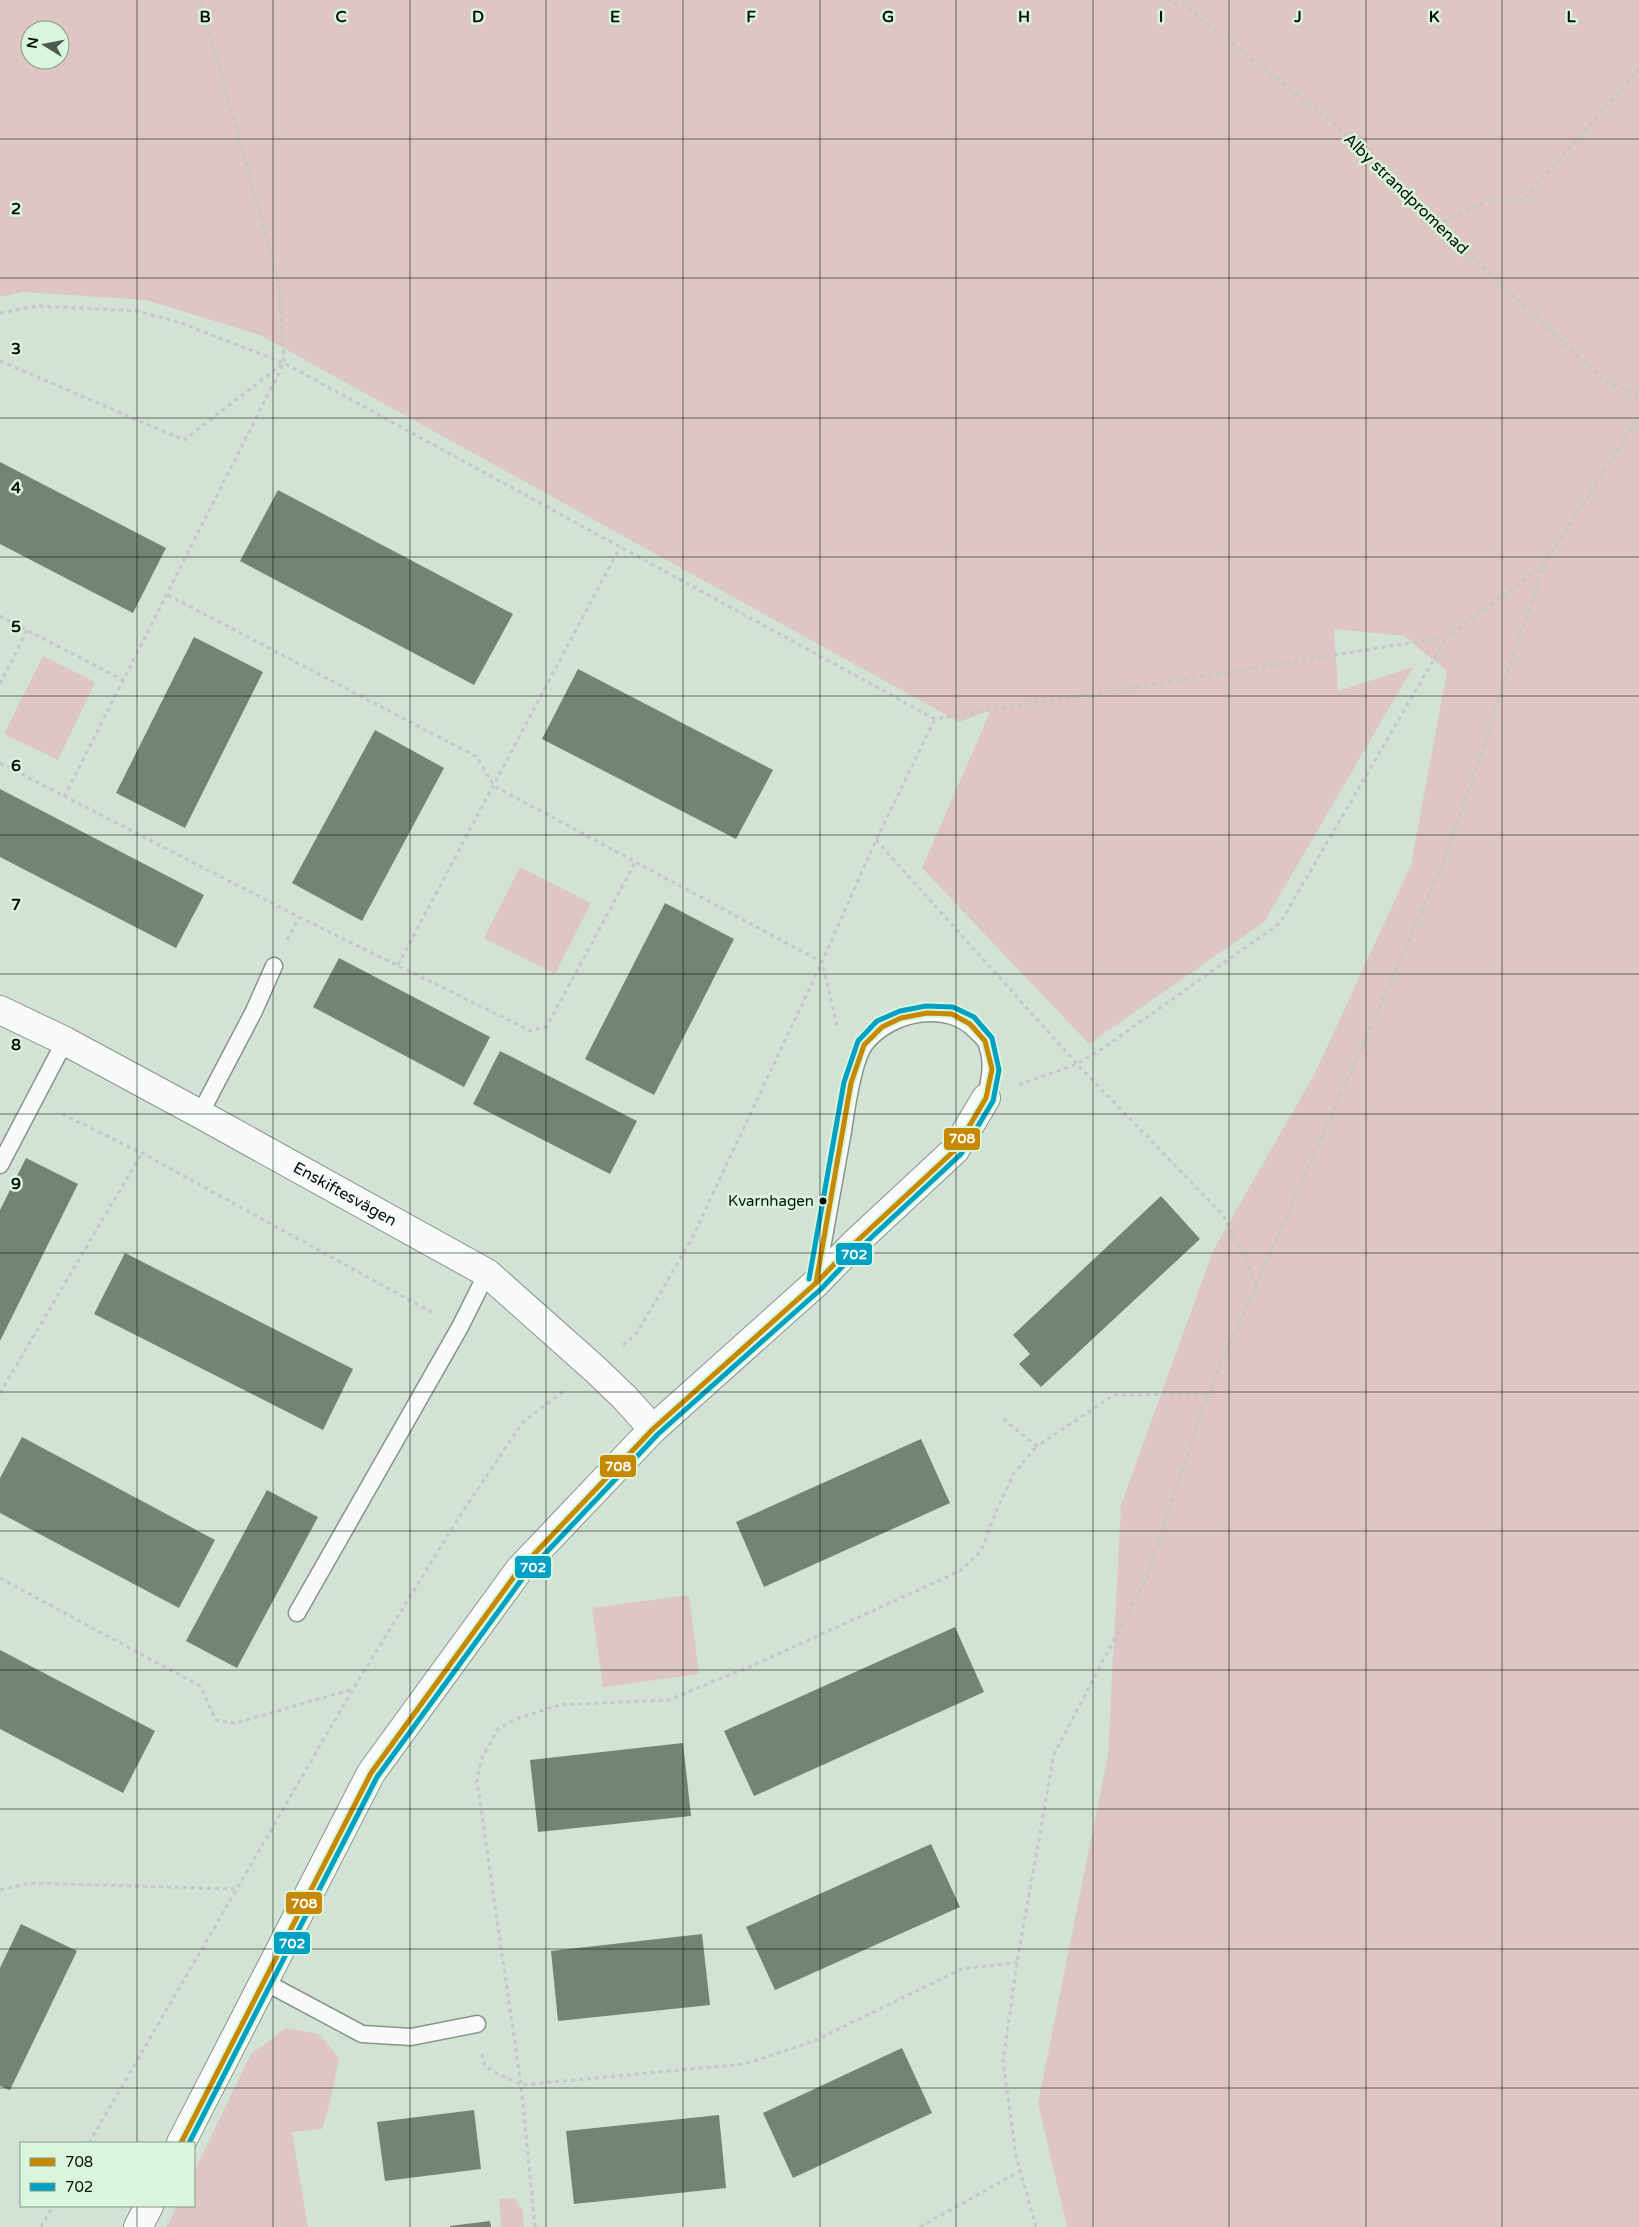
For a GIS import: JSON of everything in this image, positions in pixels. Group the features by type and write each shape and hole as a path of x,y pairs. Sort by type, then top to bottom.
{"street":[{"name":"Enskiftesvägen","path":"0,1010 64,1041 200,1114 487,1273 596,1370 653,1429"},
{"path":"182,2142 371,1773 519,1570 653,1429 816,1283 855,1243 955,1150 986,1098"},
{"path":"138,2227 148,2207"}],"lane":[{"path":"200,1114 254,1011 274,966"},
{"path":"816,1283 851,1083 864,1045 882,1027 901,1018 918,1015 952,1014 970,1024 985,1041 992,1069 986,1098"},
{"path":"0,1165 64,1041"},
{"path":"298,1613 460,1327 487,1273"},
{"path":"263,1981 362,2034 411,2037 477,2024"}],"path":[{"path":"64,797 284,363 278,281 200,0"},
{"name":"Alby strandpromenad","path":"1166,0 1185,6 1334,124 1436,225 1604,380 1639,396"},
{"path":"1436,225 1488,200 1524,200 1639,69"},
{"path":"0,313 36,306 138,311 181,323 284,363 935,720 1447,637"},
{"path":"0,361 184,440 284,363"},
{"path":"1036,2227 1016,2156 1003,2062 1017,1962 1054,1754 1147,1577 1208,1394 1448,852 1543,566 1639,417"},
{"path":"398,965 620,547"},
{"path":"986,1098 1077,1064 1099,1051 1280,923 1447,637 1543,566"},
{"path":"168,595 477,757 494,786 822,962 851,1083"},
{"path":"0,616 123,680"},
{"path":"0,684 27,630"},
{"path":"90,2142 353,1689 461,1514 524,1422 596,1370 637,1333 691,1240 822,962 876,840 935,720"},
{"path":"0,763 298,917 531,1031 547,1026 636,861"},
{"path":"876,840 1077,1064 1223,1215 1257,1284"},
{"path":"33,1100 142,1154 460,1327"},
{"path":"0,1393 142,1154"},
{"path":"534,2227 521,2085 477,1781 481,1760 498,1729 516,1720 559,1705 668,1700 756,1664 960,1571 981,1552 997,1508 1014,1473 1037,1446 1114,1395 1208,1394"},
{"path":"1003,1420 1037,1446"},
{"path":"0,1578 200,1686 216,1720 236,1722 353,1689"},
{"path":"0,1890 30,1883 235,1889"},
{"path":"477,2024 485,2067 521,2085 744,2064 814,2041 962,1969 1017,1962"},
{"path":"920,2227 1020,2171"},
{"path":"41,2227 52,2207"}],"shaded area":[{"path":"0,0 1639,0 1639,2227 1067,2227 1038,2103 1108,1755 1121,1505 1213,1251 1315,1073 1411,865 1447,671 1404,636 1334,629 1338,691 1413,667 1264,922 1089,1044 922,868 991,710 959,722 260,335 146,300 23,292 0,297"},
{"path":"43,656 95,682 58,760 4,734"},
{"path":"520,867 591,903 555,974 484,938"},
{"path":"689,1595 699,1674 603,1687 592,1608"},
{"path":"286,2028 319,2034 339,2058 322,2129 292,2132 308,2227 167,2227 177,2207 195,2207 195,2170 251,2054"},
{"path":"515,2198 523,2211 524,2227 501,2227 499,2199"}],"building":[{"path":"0,462 166,548 133,613 0,544"},
{"path":"278,490 513,614 474,685 240,561"},
{"path":"194,637 263,672 185,828 116,793"},
{"path":"578,669 773,770 736,839 542,739"},
{"path":"375,730 444,768 362,921 292,883"},
{"path":"0,789 204,895 176,948 0,857"},
{"path":"665,903 734,939 654,1095 585,1059"},
{"path":"339,958 490,1037 464,1087 313,1007"},
{"path":"500,1051 637,1121 610,1174 473,1104"},
{"path":"26,1158 78,1184 0,1341 0,1210"},
{"path":"1161,1196 1200,1239 1041,1387 1019,1364 1030,1354 1013,1335"},
{"path":"125,1253 353,1369 323,1430 94,1314"},
{"path":"22,1437 215,1540 179,1608 0,1513 0,1478"},
{"path":"921,1439 950,1503 764,1587 736,1522"},
{"path":"267,1490 318,1517 237,1668 186,1641"},
{"path":"955,1627 984,1692 754,1796 724,1731"},
{"path":"0,1650 155,1731 123,1793 0,1729"},
{"path":"683,1743 691,1816 538,1832 530,1760"},
{"path":"931,1844 960,1907 775,1990 746,1927"},
{"path":"21,1924 77,1951 10,2090 0,2086 0,1968"},
{"path":"702,1934 710,2005 558,2021 551,1951"},
{"path":"902,2048 932,2113 793,2178 763,2113"},
{"path":"474,2110 481,2169 385,2181 377,2122"},
{"path":"719,2115 726,2188 574,2204 566,2131"},
{"path":"490,2221 491,2227 450,2227 450,2226"}],"transit line":[{"name":"702","path":"190,2142 377,1777 525,1575 658,1434 821,1289 860,1248 961,1154 993,1101 999,1070 992,1038 974,1017 953,1007 926,1006 900,1011 877,1021 858,1041 844,1082 809,1279"},
{"name":"708","path":"927,1013 952,1014 970,1024 985,1041 992,1069 986,1098 955,1150 855,1243 816,1283 851,1083 864,1045 882,1027 901,1018 927,1013"},
{"name":"708","path":"182,2142 371,1773 519,1570 653,1429 816,1283"}],"place":[{"name":"Kvarnhagen","path":"823,1201"}]}
